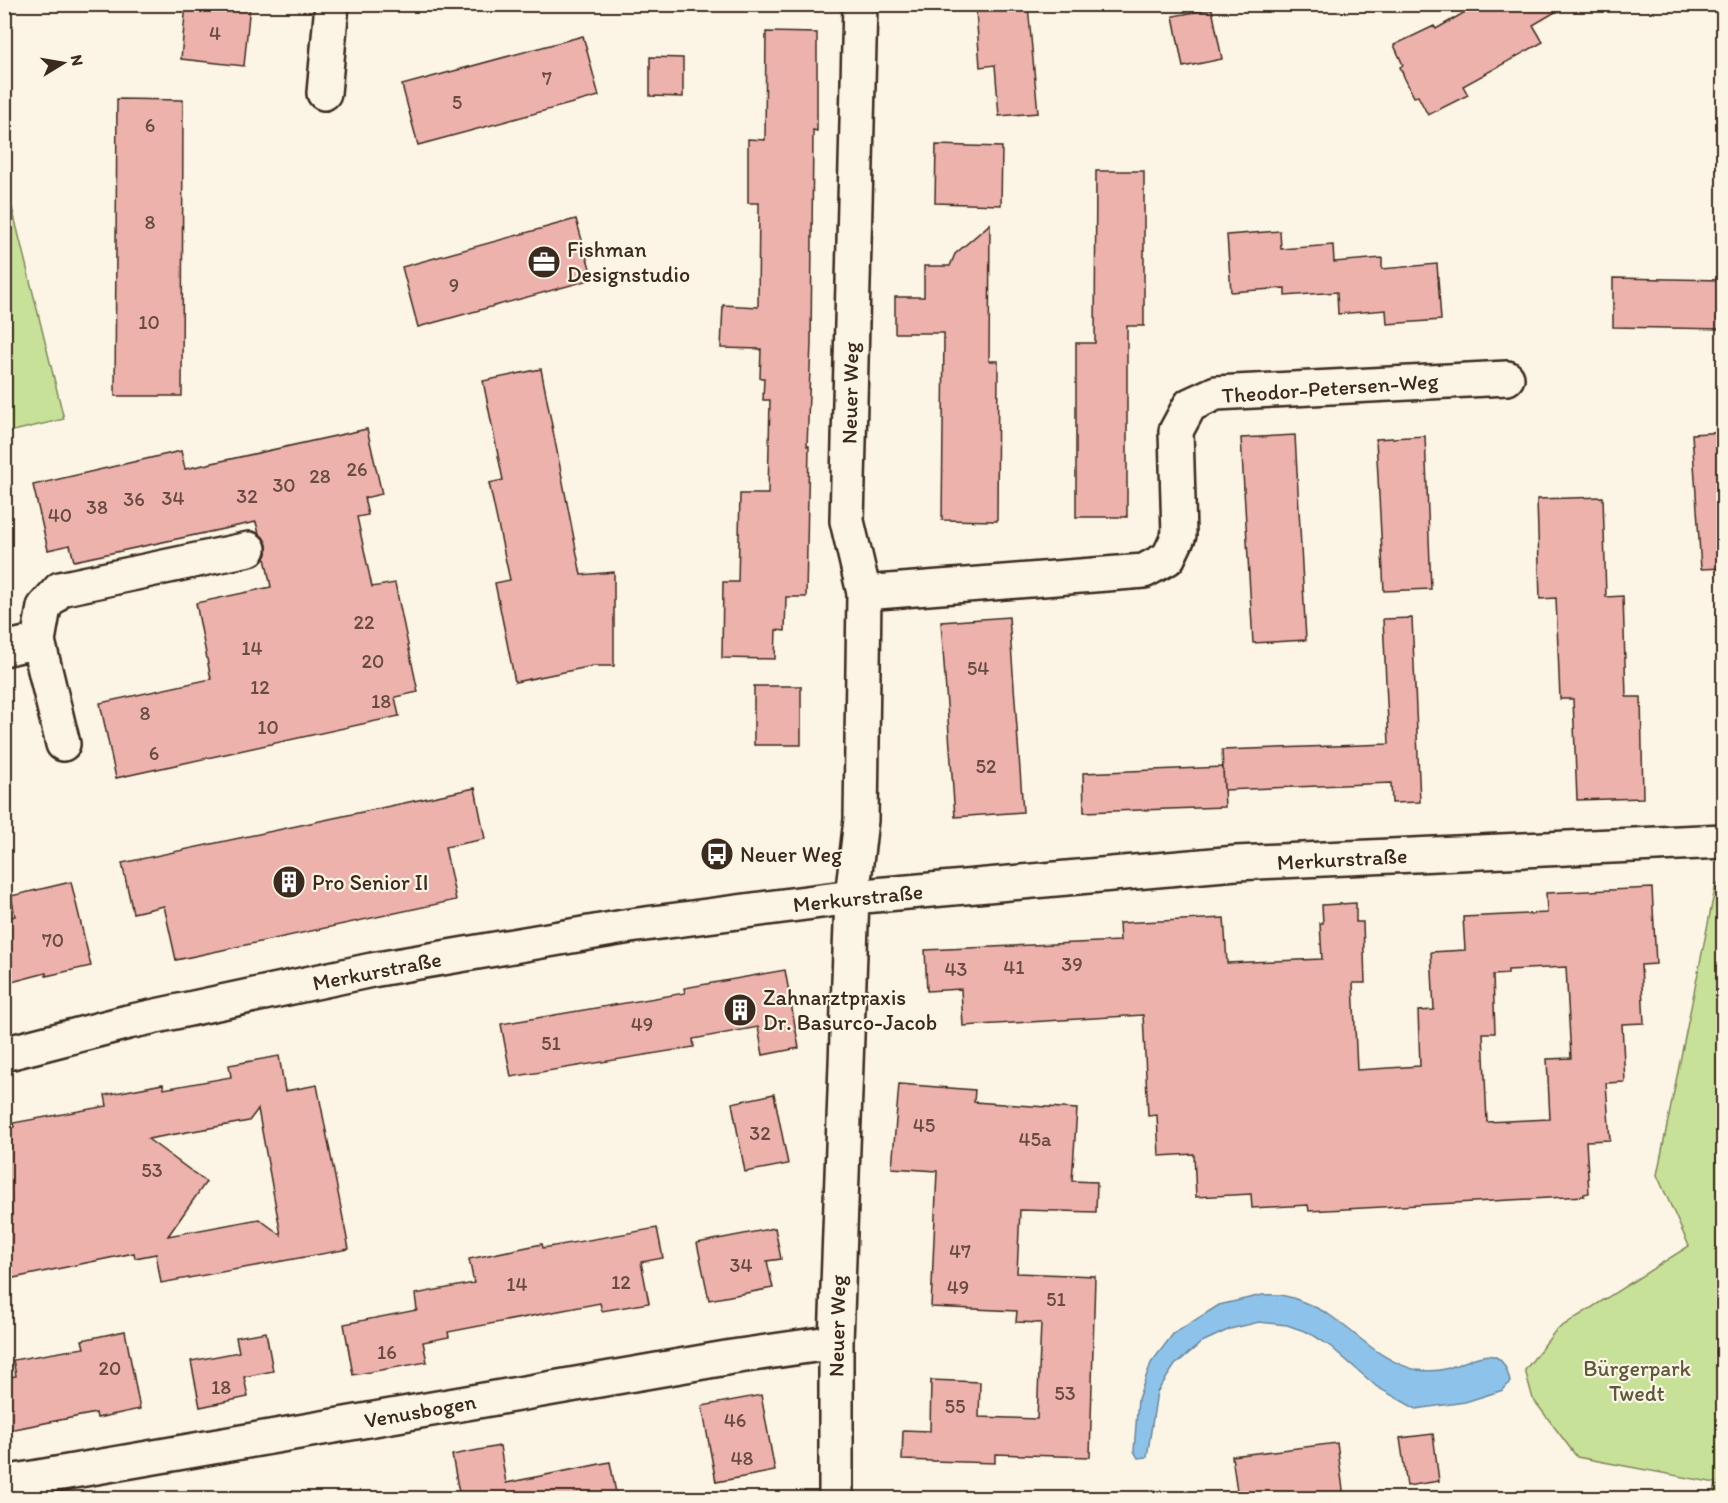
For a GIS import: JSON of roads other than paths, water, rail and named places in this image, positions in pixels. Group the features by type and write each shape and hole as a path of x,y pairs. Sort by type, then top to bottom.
{"street":[{"path":"324,93 332,4"},
{"name":"Neuer Weg","path":"836,1498 836,1342 852,897 861,820 864,593 847,521 860,4"},
{"name":"Theodor-Petersen-Weg","path":"864,593 1144,570 1168,558 1179,535 1176,431 1190,405 1216,393 1507,378"},
{"path":"63,744 38,641 44,607 60,589 249,549"},
{"path":"4,649 38,641"},
{"name":"Merkurstraße","path":"4,1054 128,1022 372,970 630,926 852,897 1236,863 1724,841"},
{"name":"Venusbogen","path":"4,1483 732,1357 836,1342"}],"water":[{"path":"1262,1295 1290,1297 1319,1309 1381,1354 1404,1366 1417,1370 1439,1370 1475,1358 1493,1356 1500,1360 1506,1368 1510,1382 1503,1390 1465,1402 1416,1409 1377,1387 1330,1346 1310,1333 1287,1325 1259,1322 1230,1329 1202,1342 1175,1365 1157,1392 1147,1457 1138,1458 1134,1451 1138,1399 1151,1363 1173,1334 1219,1305"}],"place":[{"name":"Fishman Designstudio","path":"544,262"},
{"name":"Neuer Weg","path":"717,854"},
{"name":"Pro Senior II","path":"289,882"},
{"name":"Zahnarztpraxis Dr. Basurco-Jacob","path":"740,1010"}],"park label":[{"name":"Bürgerpark Twedt","path":"1637,1380"}]}
